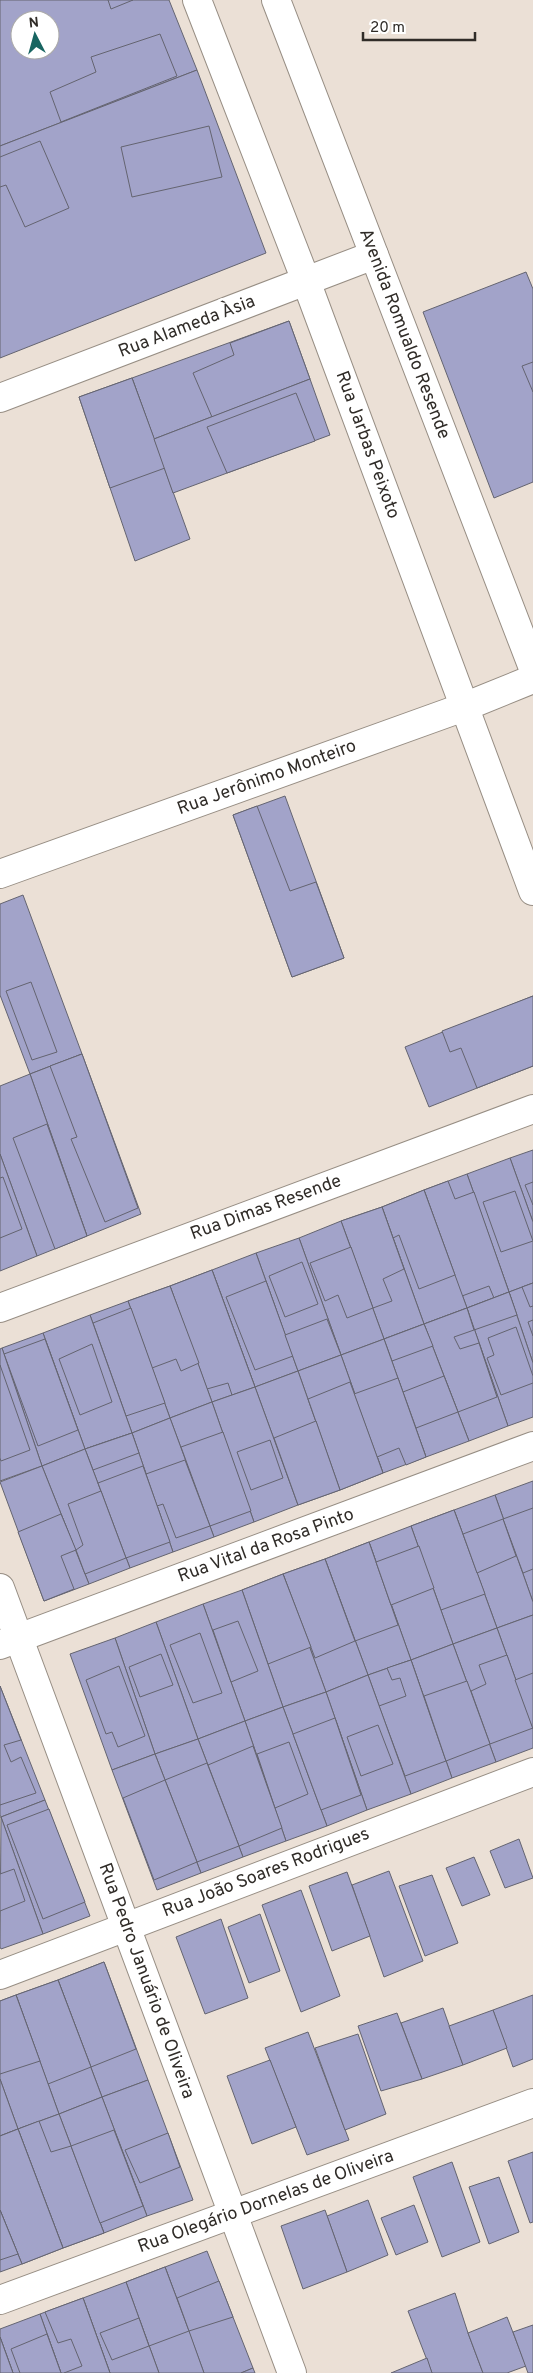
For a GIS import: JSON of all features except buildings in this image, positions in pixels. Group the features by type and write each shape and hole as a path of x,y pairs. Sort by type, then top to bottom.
{"street":[{"name":"Rua Jarbas Peixoto","path":"196,0 306,281 533,891"},
{"name":"Avenida Romualdo Resende","path":"276,0 533,668"},
{"name":"Rua Alameda Àsia","path":"0,398 374,254"},
{"name":"Rua Jerônimo Monteiro","path":"0,874 464,707 533,679"},
{"name":"Rua Dimas Resende","path":"0,1308 533,1108"},
{"name":"Rua Vital da Rosa Pinto","path":"9,1642 533,1446"},
{"name":"Rua Pedro Januário de Oliveira","path":"0,1588 9,1642 126,1926 292,2373"},
{"name":"Rua João Soares Rodrigues","path":"0,1975 533,1772"},
{"name":"Rua Olegário Dornelas de Oliveira","path":"0,2300 533,2104"}]}
